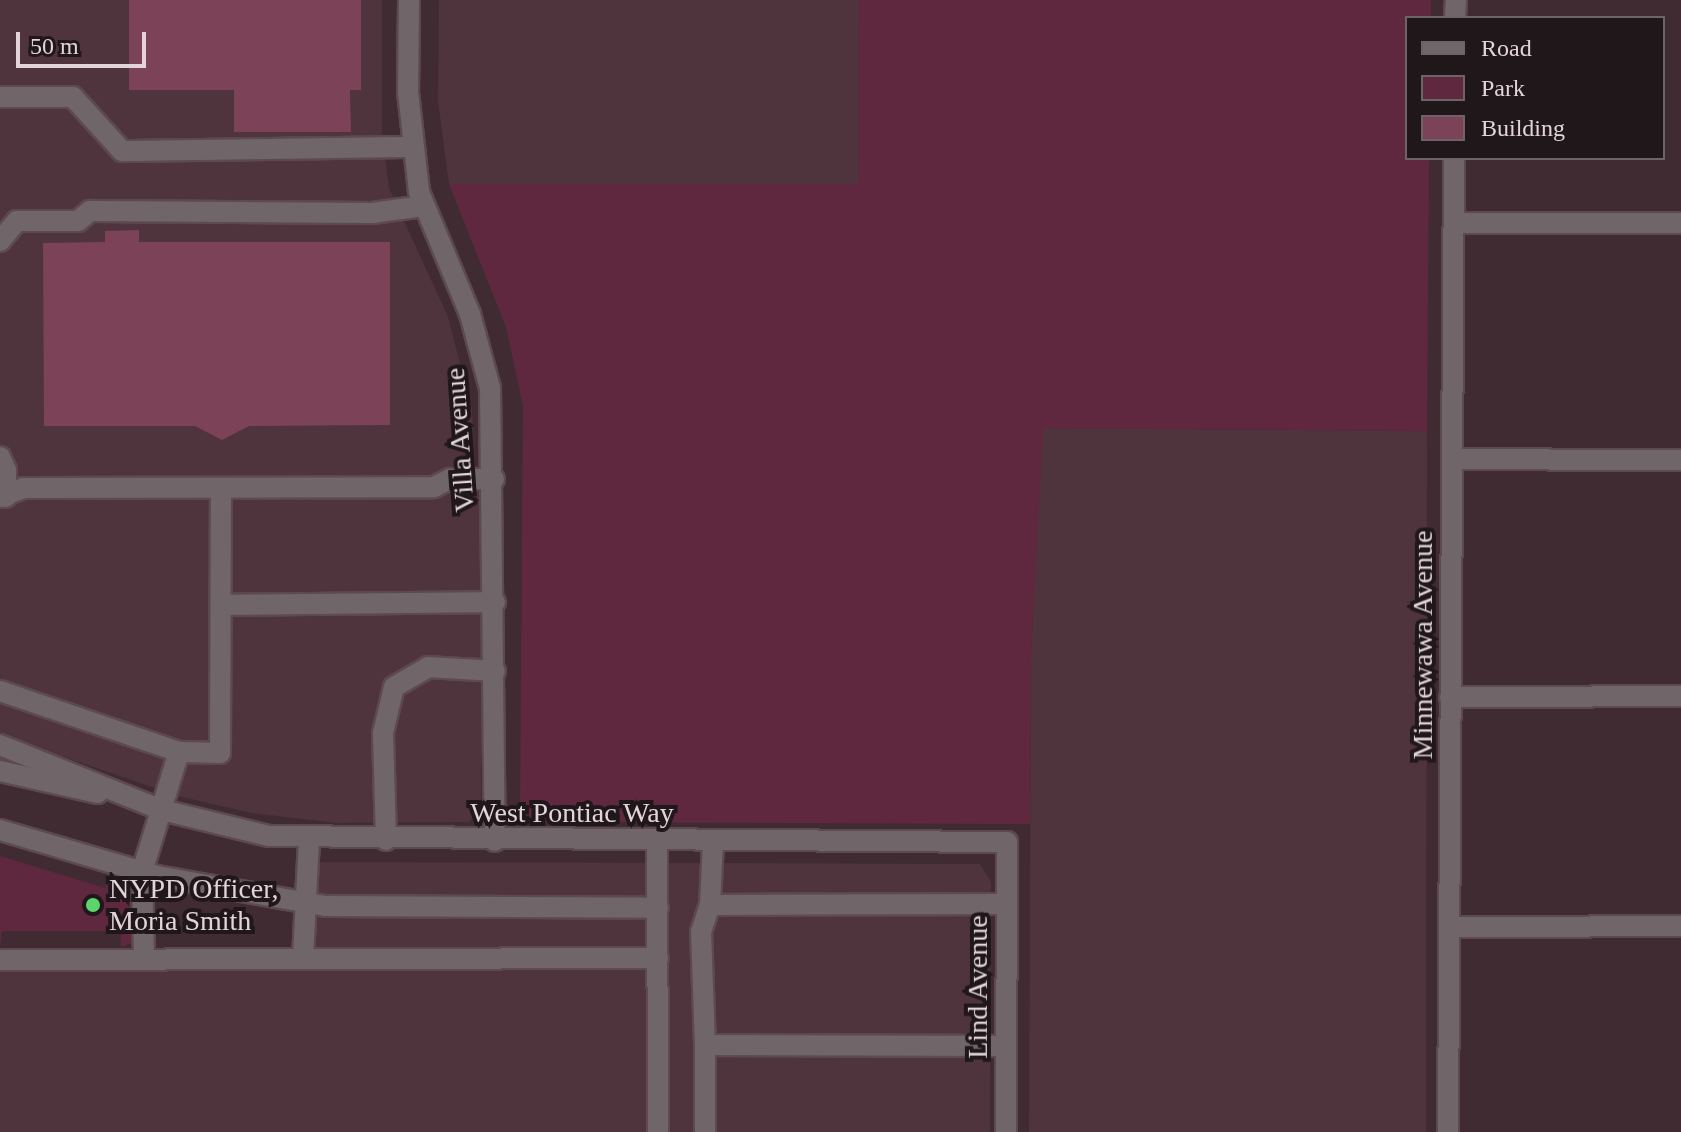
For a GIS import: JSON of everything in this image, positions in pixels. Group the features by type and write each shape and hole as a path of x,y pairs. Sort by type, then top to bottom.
{"street":[{"name":"Villa Avenue","path":"409,0 412,147 424,206 482,350 490,388 494,479 495,841"},
{"path":"0,97 73,97 122,151 412,147"},
{"name":"Minnewawa Avenue","path":"1448,1132 1454,160"},
{"path":"0,241 17,221 78,221 90,211 372,213 424,206"},
{"path":"1454,223 1681,223"},
{"path":"0,457 6,470 3,497"},
{"path":"1452,459 1681,460"},
{"path":"3,497 23,488 434,487 450,479 494,479"},
{"path":"0,691 179,752 220,753 221,488"},
{"path":"221,605 495,602"},
{"path":"386,840 383,733 394,687 428,667 495,671"},
{"path":"1450,697 1681,696"},
{"name":"West Pontiac Way","path":"0,745 162,810 235,830 309,839 1007,842"},
{"path":"144,958 142,872 179,752"},
{"name":"West Pontiac Way","path":"0,771 141,802"},
{"path":"0,830 142,872 306,903 658,908"},
{"path":"303,958 309,839"},
{"path":"657,841 658,1132"},
{"path":"705,1132 701,932 710,905 713,841"},
{"name":"Lind Avenue","path":"1006,1132 1007,842"},
{"path":"710,905 1007,904"},
{"path":"1449,927 1681,926"},
{"path":"0,960 658,958"},
{"path":"705,1045 1006,1046"}],"shaded area":[{"path":"0,0 382,0 382,132 389,188 448,317 472,410 475,466 481,467 481,804 469,822 336,823 251,813 178,796 0,735"},
{"path":"439,0 859,0 858,184 449,184 438,101"},
{"path":"1042,428 1427,431 1426,1132 1029,1132 1031,654"},
{"path":"308,862 980,864 991,882 990,1132 0,1132 0,960 302,958"}],"green space":[{"path":"859,0 1431,0 1431,16 1405,16 1405,160 1429,160 1427,431 1043,428 1031,654 1030,824 533,822 520,804 523,406 506,327 449,184 858,184"},
{"path":"0,856 105,888 109,872 128,880 132,943 121,947 120,931 2,931 0,948"}],"building":[{"path":"129,0 361,0 361,90 350,90 351,132 234,132 234,90 129,90"},
{"path":"139,230 139,242 390,242 390,425 249,426 222,440 195,426 44,426 43,243 105,242 105,231"}],"place":[{"name":"NYPD Officer, Moria Smith","path":"93,905"}]}
